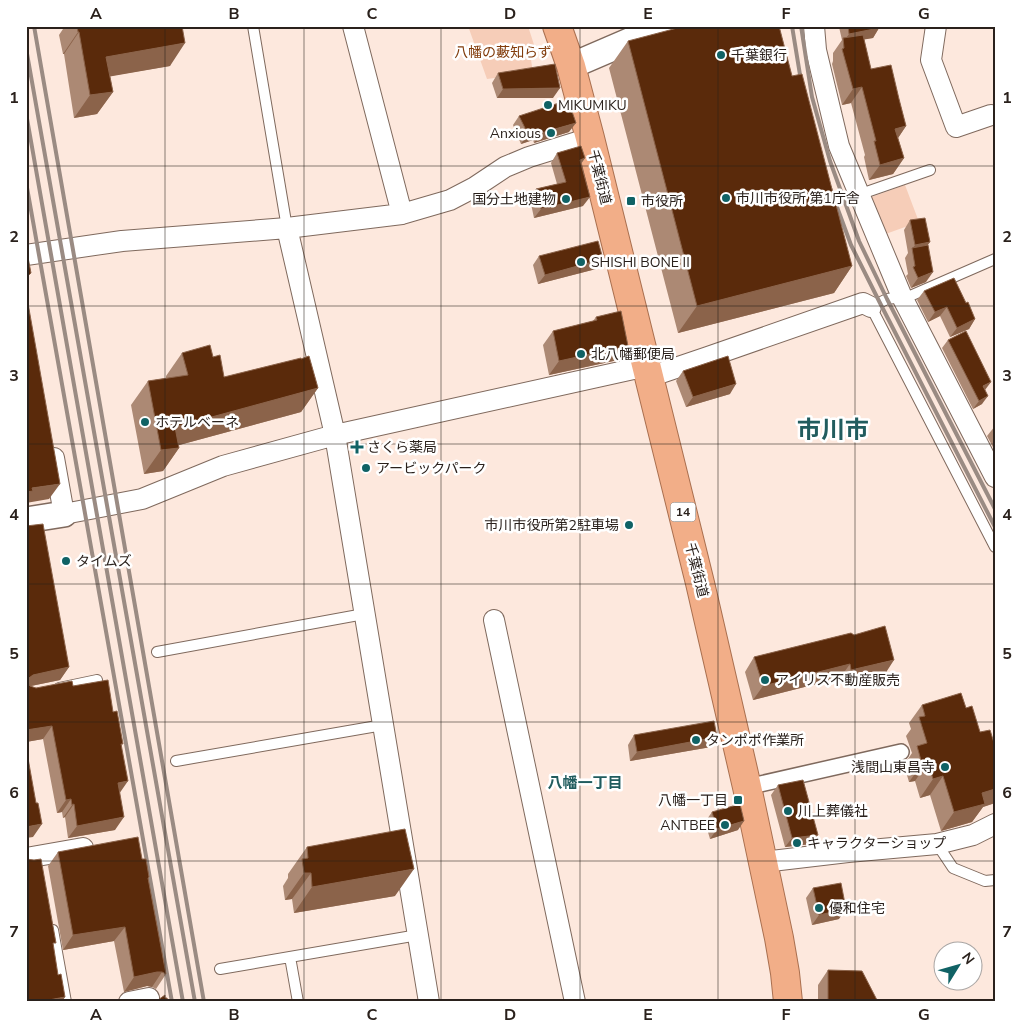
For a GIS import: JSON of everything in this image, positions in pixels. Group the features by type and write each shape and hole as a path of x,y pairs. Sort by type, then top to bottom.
{"highway":[{"name":"千葉街道","path":"557,26 590,138 700,582 779,938 788,1002"}],"street":[{"path":"354,26 402,214"},
{"path":"570,66 664,26"},
{"path":"814,26 816,50 839,146 858,194 902,297 995,477"},
{"path":"936,26 931,60 956,127 992,115"},
{"path":"26,255 122,241 287,228 402,214 450,200 504,167 590,138"},
{"path":"287,228 335,435 429,1002"},
{"path":"26,520 142,499 223,466 335,435 708,358 863,303 871,307"},
{"path":"51,438 64,514"},
{"path":"494,620 575,1002"},
{"path":"746,787 901,752"},
{"path":"763,862 937,844 973,835 995,824"},
{"path":"36,860 104,844"},
{"path":"129,1002 149,998"}],"lane":[{"path":"253,26 287,228"},
{"path":"858,194 930,170"},
{"path":"995,259 910,296 887,300 871,307 995,547"},
{"path":"156,652 364,614"},
{"path":"45,690 97,680"},
{"path":"176,761 383,725"},
{"path":"937,844 953,868 985,881 995,880"},
{"path":"52,924 66,1002"},
{"path":"220,969 418,935"},
{"path":"290,957 298,1002"}],"green space":[{"name":"八幡の藪知らず","path":"468,26 528,26 536,51 530,53 533,73 487,79"},
{"path":"905,185 919,222 880,236 866,199"}],"building":[{"path":"77,26 182,26 185,43 106,57 113,92 90,95"},
{"name":"市川市役所 第1庁舎","path":"685,26 779,26 792,76 802,74 852,266 697,306 628,41"},
{"path":"848,26 879,26 879,28 849,34"},
{"path":"863,35 871,69 891,65 906,126 895,129 904,158 880,165 862,87 853,89 842,49 844,48 843,38"},
{"path":"555,64 560,88 503,89 498,73"},
{"path":"568,100 576,123 541,133 540,130 528,134 519,116"},
{"path":"581,146 585,158 580,160 590,197 541,209 536,189 566,182 557,153"},
{"path":"925,218 930,242 915,245 910,220"},
{"path":"598,241 603,259 545,275 539,256"},
{"path":"928,245 933,272 918,278 913,267 915,266 912,248"},
{"path":"26,247 31,273 26,278"},
{"path":"954,278 966,303 968,302 975,319 957,328 947,307 935,312 924,291"},
{"path":"26,292 60,484 32,488 33,491 26,492"},
{"path":"621,311 628,346 559,361 553,331 597,320 596,317"},
{"path":"966,331 991,382 983,386 988,396 979,401 948,340"},
{"path":"210,345 213,357 220,355 224,377 309,356 318,388 175,427 179,448 161,450 148,381 188,375 182,353"},
{"path":"728,356 736,384 693,397 683,371"},
{"path":"43,524 69,667 33,675 29,678 28,683 36,688 72,681 73,686 108,680 113,712 117,711 128,781 118,783 124,817 77,826 74,804 72,805 71,799 66,800 52,726 26,730 26,526"},
{"path":"885,626 894,660 851,670 850,664 763,686 754,657 851,633 854,635"},
{"path":"961,693 966,708 972,706 980,732 990,730 995,746 995,789 982,793 985,804 954,812 943,776 933,779 928,762 922,764 917,746 927,743 919,717 925,716 922,705"},
{"path":"714,721 717,737 637,752 634,735"},
{"path":"26,747 36,803 38,803 42,824 26,827"},
{"path":"803,780 818,835 792,838 778,785"},
{"path":"740,804 744,821 717,829 712,812"},
{"path":"405,829 414,869 312,887 311,873 304,873 302,859 308,858 307,847"},
{"path":"138,837 142,859 146,859 166,974 157,972 134,977 125,927 73,935 58,852"},
{"path":"26,859 41,859 56,943 53,943 58,975 61,974 65,997 38,1002 26,1002"},
{"path":"841,883 846,909 819,915 813,888"},
{"path":"828,970 862,971 878,1002 828,1002"},
{"path":"165,995 168,1002 151,1002 158,1000"}],"railway":[{"path":"34,26 204,1002"},
{"path":"792,26 802,87"},
{"path":"801,26 812,97 830,161 859,241 995,509"},
{"path":"26,48 195,1002"},
{"path":"26,113 183,1002"},
{"path":"26,182 172,1002"},
{"path":"830,188 851,245 995,527"}],"place":[{"name":"千葉銀行","path":"721,55"},
{"name":"MIKUMIKU","path":"548,105"},
{"name":"Anxious","path":"551,133"},
{"name":"市川市役所 第1庁舎","path":"726,198"},
{"name":"国分土地建物","path":"566,199"},
{"name":"市役所","path":"631,201"},
{"name":"SHISHI BONE II","path":"581,262"},
{"name":"北八幡郵便局","path":"581,354"},
{"name":"ホテルベーネ","path":"145,422"},
{"name":"さくら薬局","path":"357,447"},
{"name":"アービックパーク","path":"366,468"},
{"name":"市川市役所第2駐車場","path":"629,525"},
{"name":"タイムズ","path":"66,561"},
{"name":"アイリス不動産販売","path":"765,680"},
{"name":"タンポポ作業所","path":"696,740"},
{"name":"浅間山東昌寺","path":"945,767"},
{"name":"八幡一丁目","path":"738,800"},
{"name":"川上葬儀社","path":"788,811"},
{"name":"ANTBEE","path":"725,825"},
{"name":"キャラクターショップ","path":"797,843"},
{"name":"優和住宅","path":"819,908"}],"district":[{"name":"市川市","path":"833,430"},
{"name":"八幡一丁目","path":"585,783"}]}
